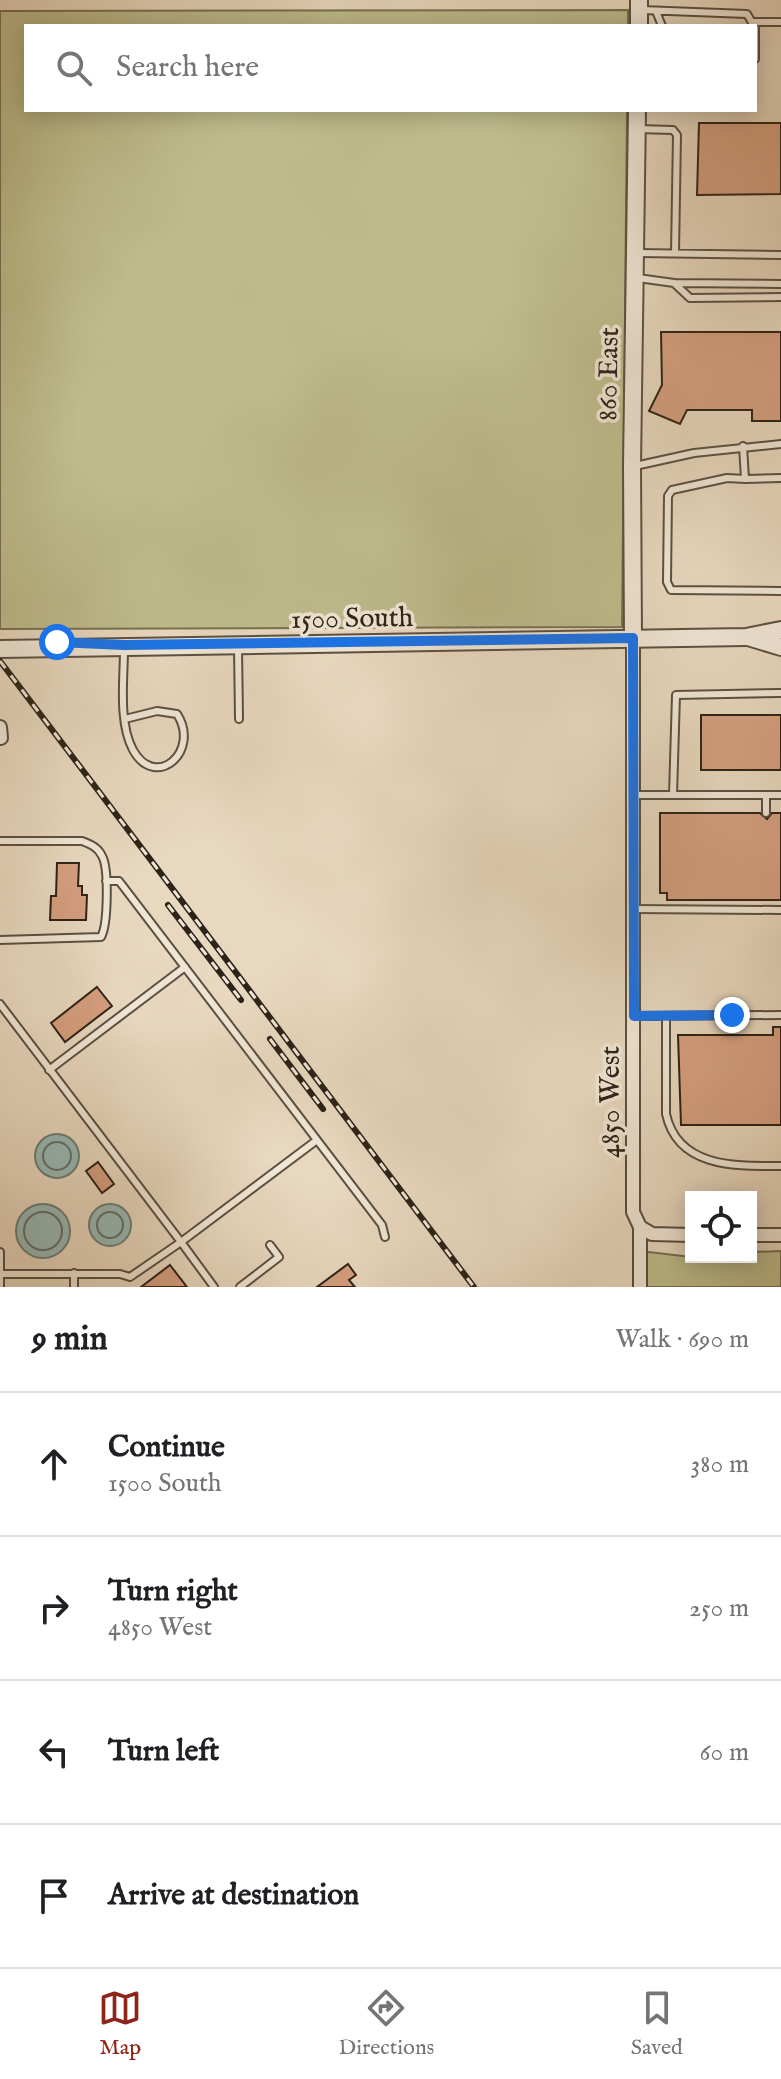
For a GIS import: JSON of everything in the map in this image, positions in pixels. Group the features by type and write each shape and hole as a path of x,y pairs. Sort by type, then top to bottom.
{"street":[{"name":"860 East","path":"633,638 637,112"},
{"path":"746,637 781,630"},
{"name":"1500 South","path":"0,640 124,645 746,637"},
{"path":"746,637 781,647"},
{"name":"4850 West","path":"633,638 633,1212 640,1227 640,1287"},
{"name":"1500 South","path":"0,649 50,650 72,645"},
{"path":"640,1227 652,1234 685,1235"},
{"path":"757,1235 781,1235"}],"lane":[{"path":"643,12 747,14 753,24"},
{"path":"643,12 659,24"},
{"path":"757,25 781,22"},
{"path":"637,129 673,130 677,135 675,253"},
{"path":"635,252 781,255"},
{"path":"635,278 674,283 781,284"},
{"path":"674,283 690,298 781,297"},
{"path":"632,466 743,446 781,444"},
{"path":"743,446 745,479"},
{"path":"781,478 727,478 672,490 668,496 667,582 671,590 781,591"},
{"path":"238,644 239,719"},
{"path":"124,645 125,719 133,750 140,758 162,767 178,760 182,753 183,723 177,714 157,711 125,719"},
{"path":"673,795 676,695 781,693"},
{"path":"634,795 781,795"},
{"path":"766,795 766,813"},
{"path":"0,841 82,841 92,845 104,858 106,881 101,937 0,940"},
{"path":"106,881 119,881 382,1225 385,1237"},
{"path":"767,900 767,910"},
{"path":"634,909 781,910"},
{"path":"49,1070 185,967"},
{"path":"0,1004 214,1287"},
{"path":"634,1016 781,1015"},
{"path":"666,1016 666,1114 671,1130 687,1148 717,1164 781,1166"},
{"path":"0,1274 74,1273 130,1277 317,1140"},
{"path":"240,1287 279,1257 270,1245"},
{"path":"0,1252 0,1287"},
{"path":"74,1273 74,1287"},
{"path":"130,1277 130,1287"}],"shaded area":[{"path":"628,10 628,24 24,24 24,112 627,112 622,627 0,629 0,11"},
{"path":"781,1251 781,1287 642,1287 642,1255 649,1252 685,1256 685,1263 757,1263 757,1252"}],"water":[{"path":"57,1134 73,1140 79,1156 73,1172 57,1178 41,1172 35,1156 41,1140"},
{"path":"43,1204 62,1212 70,1231 62,1250 43,1258 24,1250 16,1231 24,1212"},
{"path":"110,1204 125,1210 131,1225 125,1240 110,1246 95,1240 89,1225 95,1210"}],"building":[{"path":"699,123 781,123 781,194 697,195"},
{"path":"661,332 781,332 781,421 752,421 752,410 687,410 680,424 649,411 662,385"},
{"path":"701,715 781,715 781,770 701,770"},
{"path":"660,813 760,813 767,819 772,813 781,813 781,900 667,900 667,893 660,893"},
{"path":"57,863 79,863 78,886 82,886 82,895 87,895 86,920 50,920 51,896 56,896"},
{"path":"97,987 112,1006 65,1042 51,1023"},
{"path":"773,1027 781,1027 781,1125 681,1125 678,1035 773,1035"},
{"path":"98,1162 114,1184 102,1193 86,1171"},
{"path":"348,1264 356,1275 349,1280 355,1287 317,1287"},
{"path":"170,1265 187,1287 141,1287"}],"railway":[{"path":"0,661 474,1287"},
{"path":"168,905 241,1000"},
{"path":"270,1039 323,1109"}],"route":[{"path":"57,642 124,645 633,638 634,1016 732,1015"}]}
